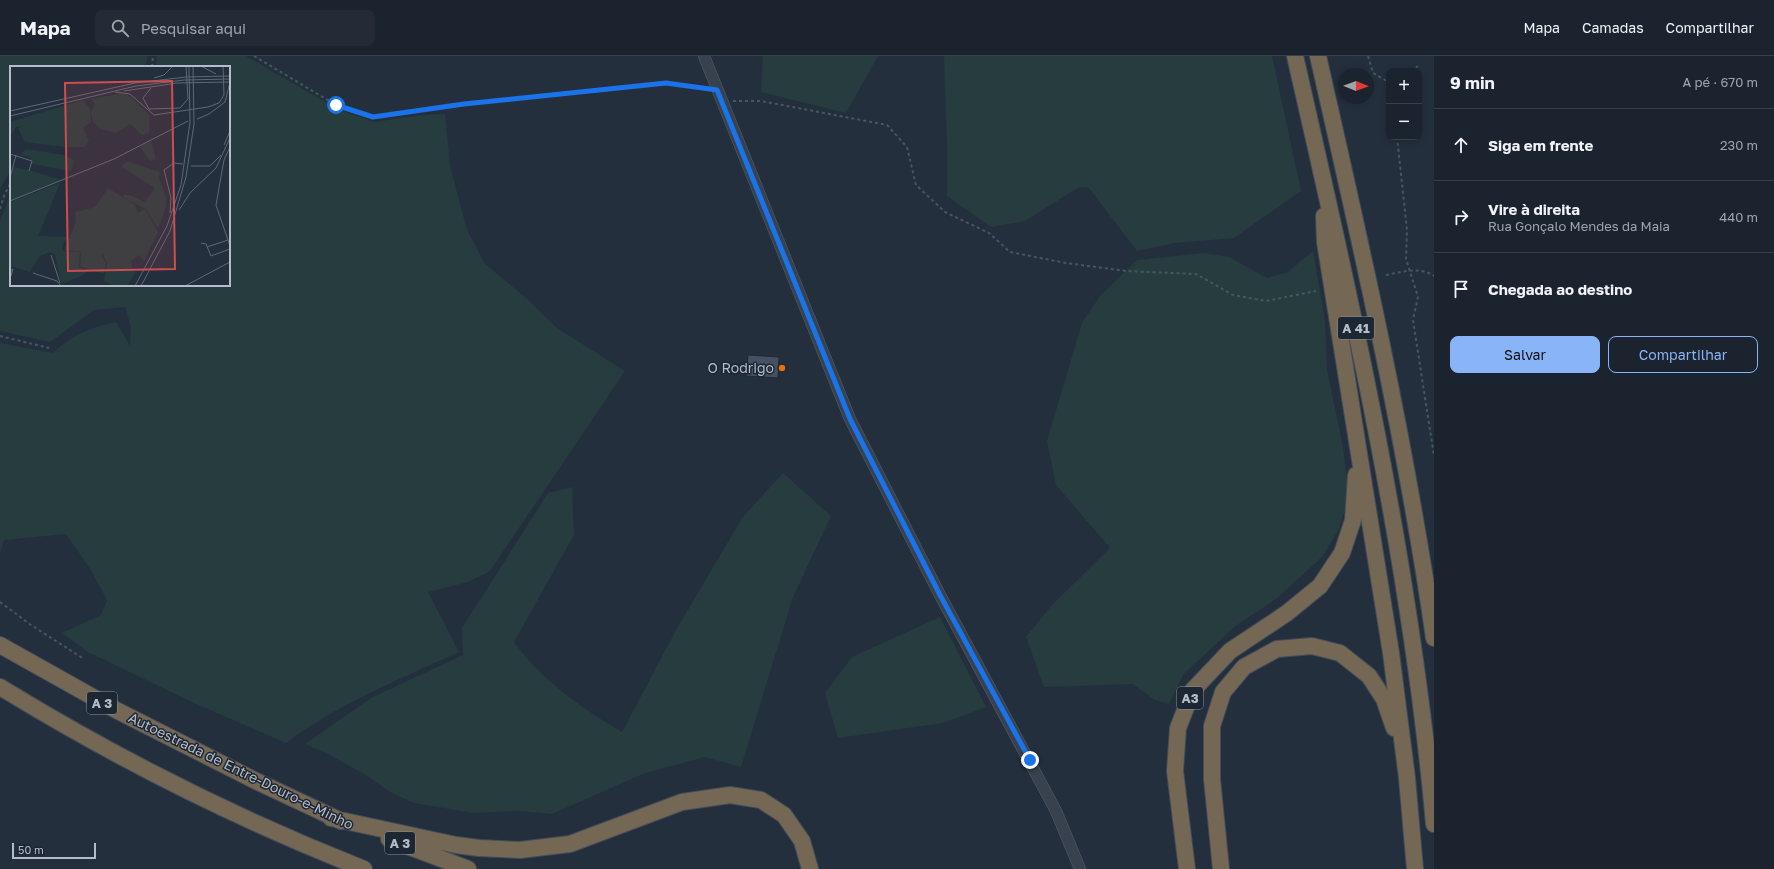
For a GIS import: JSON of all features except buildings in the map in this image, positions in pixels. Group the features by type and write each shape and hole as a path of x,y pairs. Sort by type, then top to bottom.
{"highway":[{"name":"A 41","path":"1295,56 1356,330 1396,538 1418,684 1434,824"},
{"name":"A 41","path":"1318,56 1368,276 1397,421 1420,548 1434,638"},
{"path":"1323,178 1325,242 1390,646 1407,778 1415,869"},
{"name":"A3","path":"1187,869 1175,771 1178,728 1193,690 1230,651 1288,613 1320,586 1342,553 1353,520 1356,435"},
{"name":"Autoestrada de Entre-Douro-e-Minho","path":"0,645 38,668 116,710 331,818 468,869"},
{"path":"1221,869 1212,779 1212,726 1223,692 1244,667 1277,649 1312,646 1340,653 1369,676 1380,691 1387,708 1393,727 1396,746 1407,778"},
{"name":"A 3","path":"0,687 82,734 187,791 284,836 364,869"},
{"path":"331,818 479,848 520,850 570,844 682,802 730,795 761,800 784,815 802,841 810,869"}],"street":[{"path":"704,56 850,419 940,595 1056,811 1080,869"}],"path":[{"path":"152,66 153,56"},
{"path":"254,56 336,105 373,117 464,104 666,83 717,90"},
{"path":"1368,56 1373,73 1386,80"},
{"path":"721,101 761,100 887,125 907,147 916,185 945,212 989,233 1010,252 1066,263 1126,271 1196,274 1233,295 1266,301 1316,291"},
{"path":"1397,140 1407,230 1406,259 1418,297 1413,320 1434,456"},
{"path":"0,209 10,184"},
{"path":"1386,275 1410,270 1430,273 1434,276"},
{"path":"0,336 48,348"},
{"path":"0,602 31,625 84,659"}],"green space":[{"path":"0,56 147,56 146,66 10,66 10,171 0,189"},
{"path":"157,56 246,56 339,110 374,122 422,115 445,114 450,166 467,230 485,264 525,297 557,328 625,371 490,571 468,582 428,592 459,652 392,682 348,704 306,729 286,743 194,703 88,652 62,633 101,615 107,600 91,570 66,534 4,540 0,554 0,343 53,353 67,341 82,333 116,322 130,346 131,327 125,307 94,310 50,342 0,331 0,221 10,196 10,286 230,286 230,66 156,66"},
{"path":"763,56 878,56 846,113 761,92"},
{"path":"944,56 1272,56 1301,191 1234,238 1175,243 1137,251 1089,188 1079,187 1025,221 991,227 947,196"},
{"path":"1313,251 1325,321 1327,370 1343,447 1349,495 1339,529 1322,557 1276,599 1234,627 1183,675 1169,704 1155,700 1133,684 1044,687 1026,637 1052,605 1110,548 1056,485 1047,441 1082,323 1100,296 1137,260 1204,253 1229,257 1267,278 1288,272"},
{"path":"783,473 831,516 793,597 741,767 705,757 645,773 552,814 518,811 474,813 414,803 390,792 366,775 326,753 305,744 371,698 463,655 462,628 548,493 572,487 574,535 514,642 537,669 564,693 592,714 622,732 675,632 742,518"},
{"path":"940,617 986,707 943,723 838,738 825,693 852,657"}],"place":[{"name":"O Rodrigo","path":"782,368"}],"route":[{"path":"336,105 373,117 464,104 666,83 717,90 850,419 940,595 1030,760"}]}
